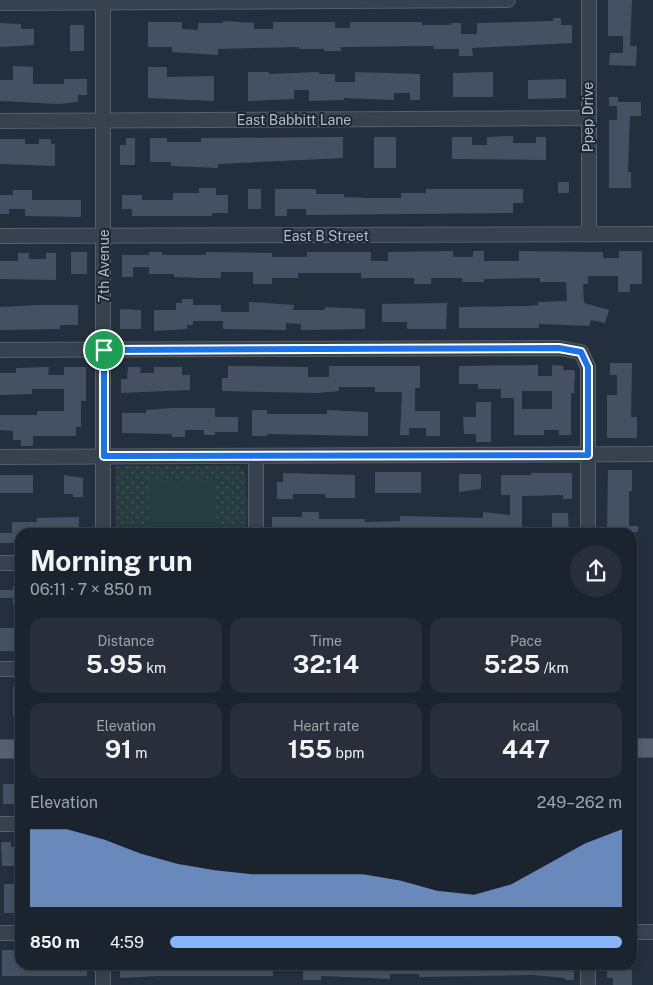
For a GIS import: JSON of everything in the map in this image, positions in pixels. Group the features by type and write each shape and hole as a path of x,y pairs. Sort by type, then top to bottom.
{"main road":[{"path":"0,748 15,748"},
{"path":"637,748 653,748"}],"street":[{"path":"0,3 508,0"},
{"name":"Ppep Drive","path":"588,0 589,234"},
{"name":"7th Avenue","path":"103,1 103,528"},
{"name":"East Babbitt Lane","path":"0,121 588,118"},
{"name":"East B Street","path":"0,236 653,234"},
{"path":"0,350 559,348 581,352 588,367 588,528"},
{"path":"0,457 653,454"},
{"path":"256,456 256,528"},
{"path":"0,563 15,563"},
{"path":"0,669 15,669"},
{"path":"0,824 15,824"},
{"path":"637,932 653,932"},
{"path":"0,933 15,933"},
{"path":"103,970 103,985"},
{"path":"588,970 588,985"}],"green space":[{"path":"115,466 239,466 246,474 246,528 116,528"},
{"path":"148,482 215,482 215,528 149,528"}],"building":[{"path":"608,0 632,0 630,46 637,46 636,66 609,65 610,53 623,53 623,36 608,36"},
{"path":"553,18 561,18 561,25 572,25 572,43 472,48 473,56 459,56 459,49 434,49 434,46 341,47 341,51 299,49 299,47 218,49 218,55 172,52 172,47 148,47 148,22 182,22 182,29 198,30 198,23 223,23 223,21 254,23 254,29 273,29 273,22 335,22 335,28 350,28 350,22 422,22 422,25 461,23 461,34 477,34 477,23 553,21"},
{"path":"0,23 21,24 21,29 34,29 34,45 0,47"},
{"path":"70,25 84,25 84,51 70,51"},
{"path":"13,66 33,67 33,84 64,84 64,79 87,79 87,95 78,95 78,102 58,104 0,101 0,80 13,80"},
{"path":"148,67 167,67 167,77 214,76 214,101 148,98"},
{"path":"248,72 269,72 269,74 319,72 319,74 335,74 335,82 355,82 355,72 420,74 420,100 410,100 410,93 394,93 394,100 344,98 344,100 309,101 309,90 294,90 294,99 248,101"},
{"path":"493,72 493,97 453,97 453,73"},
{"path":"566,79 566,98 528,99 528,80"},
{"path":"609,97 618,97 618,102 641,102 641,116 630,116 628,172 631,172 631,188 609,188 609,120 617,120 617,106 609,106"},
{"path":"513,136 513,143 536,143 536,137 546,137 546,160 452,159 452,137 472,137 472,145 487,145 487,137"},
{"path":"343,137 343,158 218,164 218,168 171,166 171,162 150,162 150,138 167,138 167,142 201,142 201,138"},
{"path":"374,137 396,137 396,168 374,168"},
{"path":"126,138 135,138 135,165 120,165 120,145 126,145"},
{"path":"0,139 25,139 25,144 39,144 39,139 51,139 51,144 55,144 55,166 0,164"},
{"path":"558,182 569,182 569,193 558,193"},
{"path":"199,188 216,188 216,195 228,195 228,213 212,213 212,216 132,216 132,209 122,209 122,195 142,195 142,200 173,200 173,193 199,193"},
{"path":"248,189 261,189 261,209 248,209"},
{"path":"275,189 316,189 316,194 344,194 344,197 401,198 401,193 426,193 426,189 523,189 523,203 513,203 513,213 306,215 306,209 287,209 287,216 275,216"},
{"path":"13,190 32,190 32,200 81,200 81,217 25,216 25,209 9,209 9,214 0,214 0,195 13,195"},
{"path":"453,251 453,257 473,257 473,251 484,251 484,261 519,261 519,251 603,252 603,258 619,258 619,251 642,251 642,284 630,284 630,292 618,292 618,276 588,276 588,284 583,284 584,303 609,310 605,323 591,320 589,326 539,324 539,328 459,328 459,307 528,306 538,305 538,302 567,301 566,282 540,282 540,278 484,279 484,282 462,282 462,278 431,278 431,284 414,284 414,278 361,278 361,273 298,273 298,278 272,278 272,284 253,284 253,272 221,272 221,278 174,277 174,274 149,274 149,267 133,267 133,277 122,277 122,255 149,255 149,252 162,252 162,255 206,255 206,252 272,253 272,257 307,257 307,252 371,252 371,261 388,261 388,252"},
{"path":"71,252 87,252 87,274 71,274"},
{"path":"18,253 29,253 29,259 46,259 46,253 56,253 56,280 0,279 0,261 18,261"},
{"path":"182,299 193,299 193,305 221,305 221,312 249,312 249,302 294,305 293,310 325,310 325,307 365,309 365,329 301,330 301,324 286,323 286,330 223,329 223,321 193,321 193,325 187,325 187,329 154,331 154,310 176,310 176,303 182,303"},
{"path":"447,303 446,329 407,329 407,322 382,322 382,304"},
{"path":"78,305 78,325 60,325 60,329 0,330 0,307"},
{"path":"120,309 141,310 141,329 120,329"},
{"path":"610,363 632,363 631,417 637,417 637,438 607,438 607,395 617,395 617,375 610,375"},
{"path":"538,365 538,376 552,376 552,365 563,366 563,370 575,370 574,393 571,393 571,435 559,435 559,430 544,430 544,435 514,435 514,398 501,398 501,389 478,389 478,384 459,384 459,366","holes":["522,391 552,391 552,409 522,409"]},
{"path":"228,366 308,367 308,377 329,377 329,366 420,366 420,388 415,388 415,411 440,411 440,436 426,436 426,428 409,428 409,435 400,435 402,392 375,392 375,387 339,387 339,391 318,393 222,391 222,378 228,378"},
{"path":"49,367 48,375 64,375 64,367 86,367 86,401 81,401 81,427 76,427 76,436 33,436 33,446 21,446 21,440 13,440 13,431 0,430 0,415 37,415 37,411 64,411 64,389 32,389 32,394 0,395 0,373 16,373 16,368"},
{"path":"128,367 141,367 140,373 154,373 154,367 182,367 182,375 190,375 190,390 121,393 121,379 127,379"},
{"path":"476,402 491,402 491,442 476,442 476,434 464,434 463,417 476,417"},
{"path":"215,408 215,417 238,417 238,432 215,432 215,435 204,435 204,430 185,430 185,437 172,437 172,434 122,433 122,413 146,413 146,410"},
{"path":"252,410 267,410 267,414 327,414 327,410 368,412 368,436 267,434 267,436 252,436"},
{"path":"608,470 632,470 632,491 629,491 629,526 638,526 638,532 637,528 607,528"},
{"path":"375,472 421,472 421,493 375,493"},
{"path":"283,473 355,475 355,498 326,498 325,494 293,494 293,499 277,499 277,482 283,482"},
{"path":"531,473 572,473 572,499 563,499 563,495 522,496 522,528 272,528 272,517 302,517 302,512 319,512 319,519 365,519 365,522 400,521 400,516 483,518 483,512 510,515 510,495 501,495 501,475 531,475"},
{"path":"459,474 481,474 481,489 459,492"},
{"path":"0,475 33,475 33,493 0,493"},
{"path":"64,475 83,478 83,497 73,497 73,494 64,494"},
{"path":"552,513 568,513 569,528 552,528"},
{"path":"79,517 79,528 15,528 15,543 0,543 0,533 12,533 12,522 37,522 37,518"},
{"path":"13,586 15,586 15,605 13,605 13,598 0,598 0,590 13,590"},
{"path":"0,628 15,628 15,651 0,651"},
{"path":"13,687 15,687 15,716 13,716"},
{"path":"3,784 15,784 15,804 3,804"},
{"path":"1,842 11,842 11,847 15,847 15,866 2,866"},
{"path":"4,884 15,884 15,913 4,913"},
{"path":"2,950 15,950 15,970 87,970 87,976 2,976"},
{"path":"120,970 273,970 273,976 120,978"},
{"path":"303,970 574,970 574,980 532,975 419,977 419,974 390,974 390,979 321,976 321,980 303,980"},
{"path":"607,970 632,970 632,985 613,985 613,978 607,978"}],"route":[{"path":"572,349 581,352 586,359 588,367 588,455 104,456 104,350 572,349"}]}
